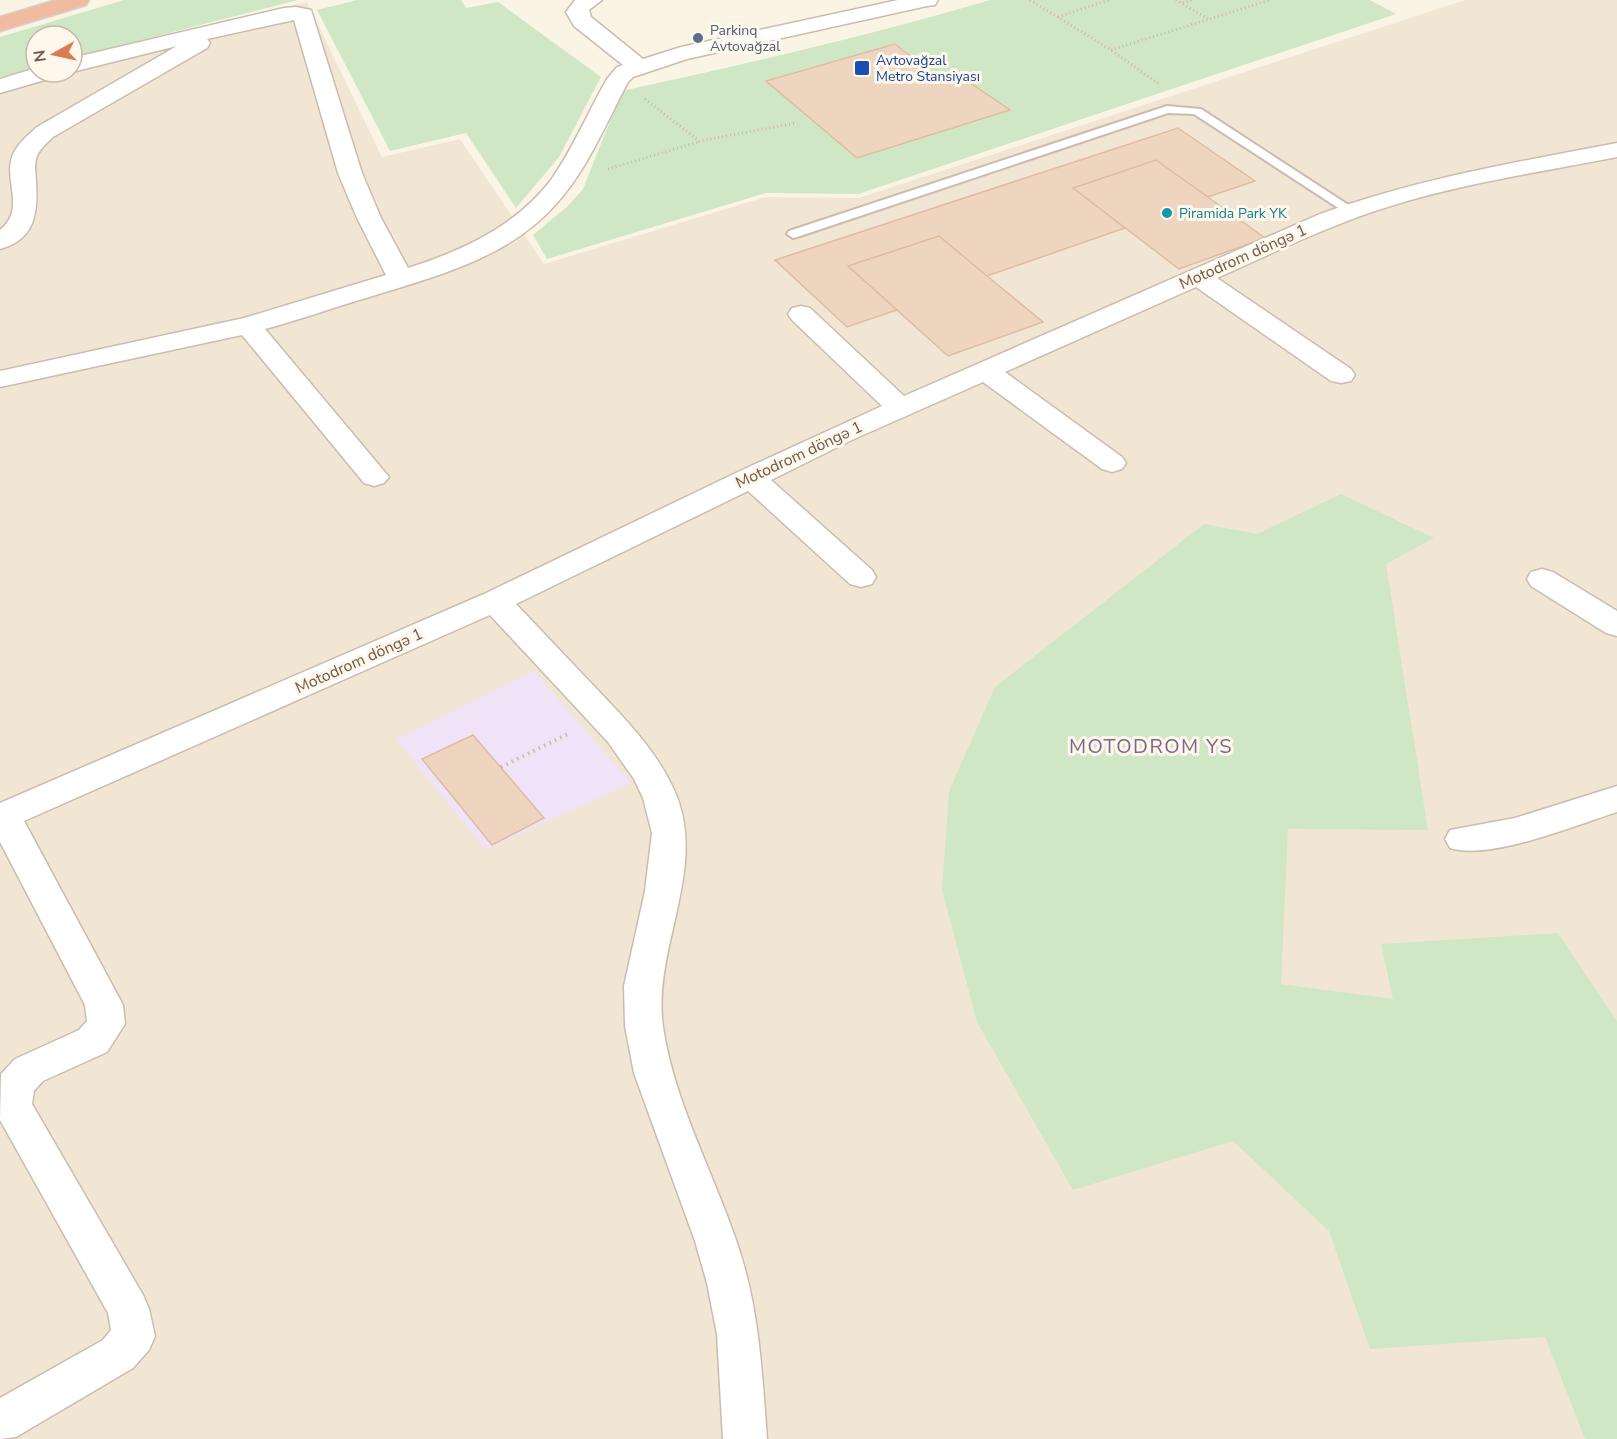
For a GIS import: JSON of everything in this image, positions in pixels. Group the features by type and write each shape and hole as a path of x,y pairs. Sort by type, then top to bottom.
{"highway":[{"path":"0,24 78,0"}],"street":[{"path":"591,0 580,6 577,12 582,21 628,72"},
{"path":"821,0 849,18"},
{"path":"0,379 248,325 401,279 479,252 500,240 535,212 566,174 628,72 701,49 927,0"},
{"path":"84,62 284,14 303,15 350,173 369,218 401,279"},
{"path":"0,241 13,235 23,223 25,211 23,159 30,146 45,132 189,50 206,38 207,31"},
{"path":"0,86 24,79"},
{"name":"Motodrom döngə 1","path":"2,816 495,601 750,477 1350,210 1412,191 1617,150"},
{"path":"1199,277 1341,375"},
{"path":"801,315 901,409"},
{"path":"248,325 374,477"},
{"path":"986,371 1112,462"},
{"path":"750,477 861,578"},
{"path":"1542,579 1617,625"},
{"path":"495,601 620,734 649,774 660,798 669,833 663,891 643,986 644,1026 653,1073 716,1241 728,1283 738,1334 745,1439"},
{"path":"1462,839 1515,831 1617,799"},
{"path":"0,1422 118,1353 134,1336 128,1309 12,1105 15,1085 29,1070 93,1041 106,1024 104,1005 2,816"}],"lane":[{"path":"793,234 1167,109 1197,111 1350,210"}],"path":[{"path":"1030,0 1112,50 1197,111"},
{"path":"1058,17 1108,0"},
{"path":"1176,0 1208,19"},
{"path":"1182,3 1192,0"},
{"path":"1112,50 1270,0"},
{"path":"628,72 699,141"},
{"path":"566,174 595,173 699,141 797,123"},
{"path":"501,767 603,717"}],"shaded area":[{"name":"MOTODROM YS","path":"1465,0 1617,0 1617,1439 0,1439 0,80 24,75 24,84 84,84 84,65 112,50 307,2 382,157 460,139 544,264 766,197 859,198"},
{"path":"534,671 631,783 486,850 396,740"}],"green space":[{"path":"124,0 298,0 84,55 84,24 44,24"},
{"path":"357,0 461,0 466,8 498,2 601,77 559,157 516,208 466,133 390,151 317,10"},
{"path":"990,0 1370,0 1396,14 858,194 766,193 547,259 533,235 568,206 583,189 622,91 807,49"},
{"path":"24,30 24,71 0,77 0,37"},
{"path":"1341,494 1434,538 1386,564 1428,830 1288,829 1281,984 1393,999 1381,944 1558,933 1617,1021 1617,1439 1585,1439 1545,1337 1370,1349 1329,1231 1233,1141 1073,1190 977,1022 942,890 949,791 995,687 1204,524 1257,534"}],"building":[{"name":"Avtovağzal Metro Stansiyası","path":"895,44 942,81 960,76 1010,110 857,158 766,81"},
{"path":"1178,128 1255,181 1208,197 1156,160 1073,188 1125,228 987,276 939,236 848,266 897,310 847,327 775,260"},
{"name":"Piramida Park YK","path":"1156,160 1265,238 1179,269 1073,188"},
{"path":"939,236 1043,322 948,356 848,266"},
{"path":"473,735 544,818 492,845 422,759"}],"place":[{"name":"Parkinq Avtovağzal","path":"698,38"},
{"name":"Avtovağzal Metro Stansiyası","path":"862,68"},
{"name":"Piramida Park YK","path":"1167,213"}],"district":[{"name":"MOTODROM YS","path":"1151,746"}]}
